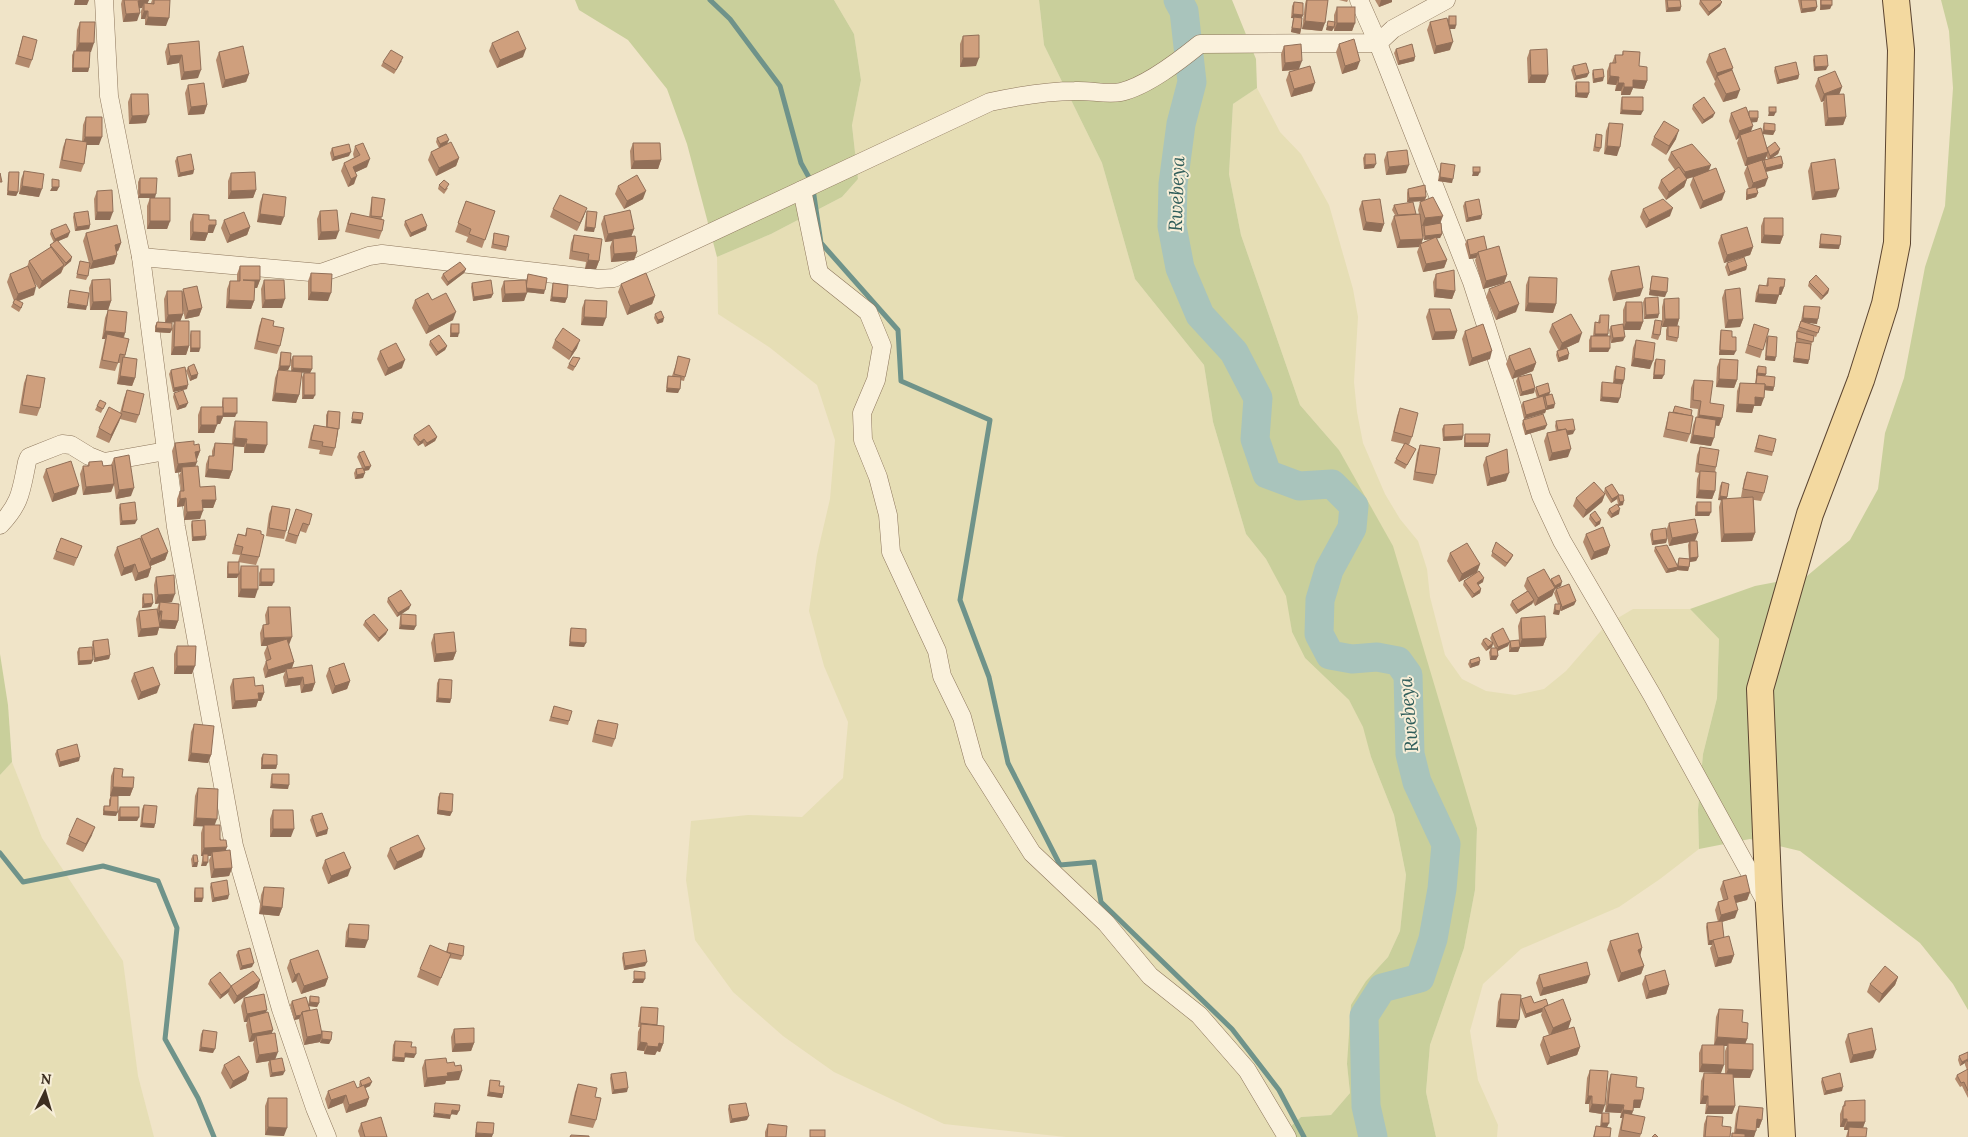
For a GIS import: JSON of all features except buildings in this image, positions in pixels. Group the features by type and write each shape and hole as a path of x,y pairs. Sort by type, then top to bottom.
{"main road":[{"path":"1782,1137 1769,906 1760,689 1810,514 1861,380 1887,295 1897,243 1901,50 1896,0"}],"street":[{"path":"104,0 109,96 141,257 176,527 234,846 281,1009 327,1137"},
{"path":"1359,0 1378,43 1472,282 1541,496 1562,541 1652,695 1769,906"},
{"path":"141,257 321,274 369,256 382,254 606,279 614,278 990,102 1056,91 1119,93 1138,86 1180,60 1200,44 1378,43 1393,29 1446,0"},
{"path":"802,190 819,273 868,312 882,346 876,380 862,413 863,440 878,477 888,515 891,552 937,651 942,676 962,717 974,761 1032,853 1106,923 1150,976 1198,1015 1247,1070 1287,1137"},
{"path":"0,525 11,514 19,500 29,457 62,444 71,445 88,456 104,462 166,450"}],"shaded area":[{"path":"834,0 1039,0 1044,45 1102,163 1135,279 1204,365 1213,422 1246,534 1266,559 1287,596 1292,632 1305,658 1349,700 1364,727 1371,757 1394,815 1406,875 1400,931 1388,957 1366,981 1347,1064 1350,1093 1331,1115 1301,1117 1279,1137 1066,1137 944,1124 834,1072 783,1036 733,992 695,940 686,880 691,821 748,815 802,817 843,778 848,722 824,666 809,611 817,555 830,499 835,440 817,385 769,347 718,314 717,257 771,234 842,197 858,179 852,124 861,80 854,34"},
{"path":"1257,88 1280,132 1301,154 1329,205 1353,289 1358,317 1354,382 1363,443 1385,494 1400,519 1418,541 1427,569 1430,597 1445,655 1462,679 1486,691 1515,695 1544,689 1566,671 1606,625 1633,609 1690,609 1719,639 1717,698 1703,754 1698,810 1699,849 1619,907 1521,949 1483,984 1470,1031 1478,1080 1498,1125 1497,1137 1436,1137 1426,1092 1430,1045 1464,948 1475,890 1477,828 1339,450 1300,405 1241,235 1229,174 1233,104"},
{"path":"12,762 42,838 123,961 138,1076 154,1137 0,1137 0,775"}],"green space":[{"path":"575,0 834,0 854,34 861,80 852,125 858,179 842,197 771,234 717,257 687,144 667,89 628,40 579,10"},
{"path":"1039,0 1232,0 1256,59 1257,88 1233,104 1229,174 1241,235 1300,405 1339,450 1393,546 1477,828 1475,890 1464,948 1430,1045 1426,1092 1436,1137 1279,1137 1301,1117 1331,1115 1350,1093 1347,1064 1351,1005 1366,981 1388,957 1400,931 1406,875 1394,815 1371,757 1363,727 1349,700 1305,658 1292,632 1286,596 1266,559 1246,534 1213,422 1204,365 1135,279 1102,163 1044,45"},
{"path":"1941,0 1968,0 1968,1010 1953,984 1920,943 1800,851 1750,839 1699,849 1698,810 1703,754 1717,698 1719,639 1690,609 1755,586 1807,576 1850,540 1878,489 1885,433 1904,378 1925,267 1945,206 1953,88 1949,31"},
{"path":"0,654 8,705 12,762 0,775"}],"waterway":[{"path":"710,0 730,19 780,86 801,163 811,181"},
{"name":"Rwebeya","path":"1178,0 1184,11 1192,82 1181,124 1173,184 1172,226 1180,268 1200,315 1234,352 1258,398 1255,439 1267,474 1299,486 1332,484 1354,506 1352,528 1329,570 1320,600 1319,634 1330,655 1352,659 1377,657 1398,661 1408,675 1410,754 1417,782 1446,844 1442,889 1433,939 1420,978 1382,988 1364,1016 1366,1106 1373,1137"},
{"path":"813,189 821,243 898,330 901,381 990,420 960,600 989,677 1008,763 1060,865 1094,862 1101,902 1232,1029 1279,1090 1304,1137"},
{"path":"0,853 23,882 103,866 158,881 177,928 165,1039 198,1098 214,1137"}]}
